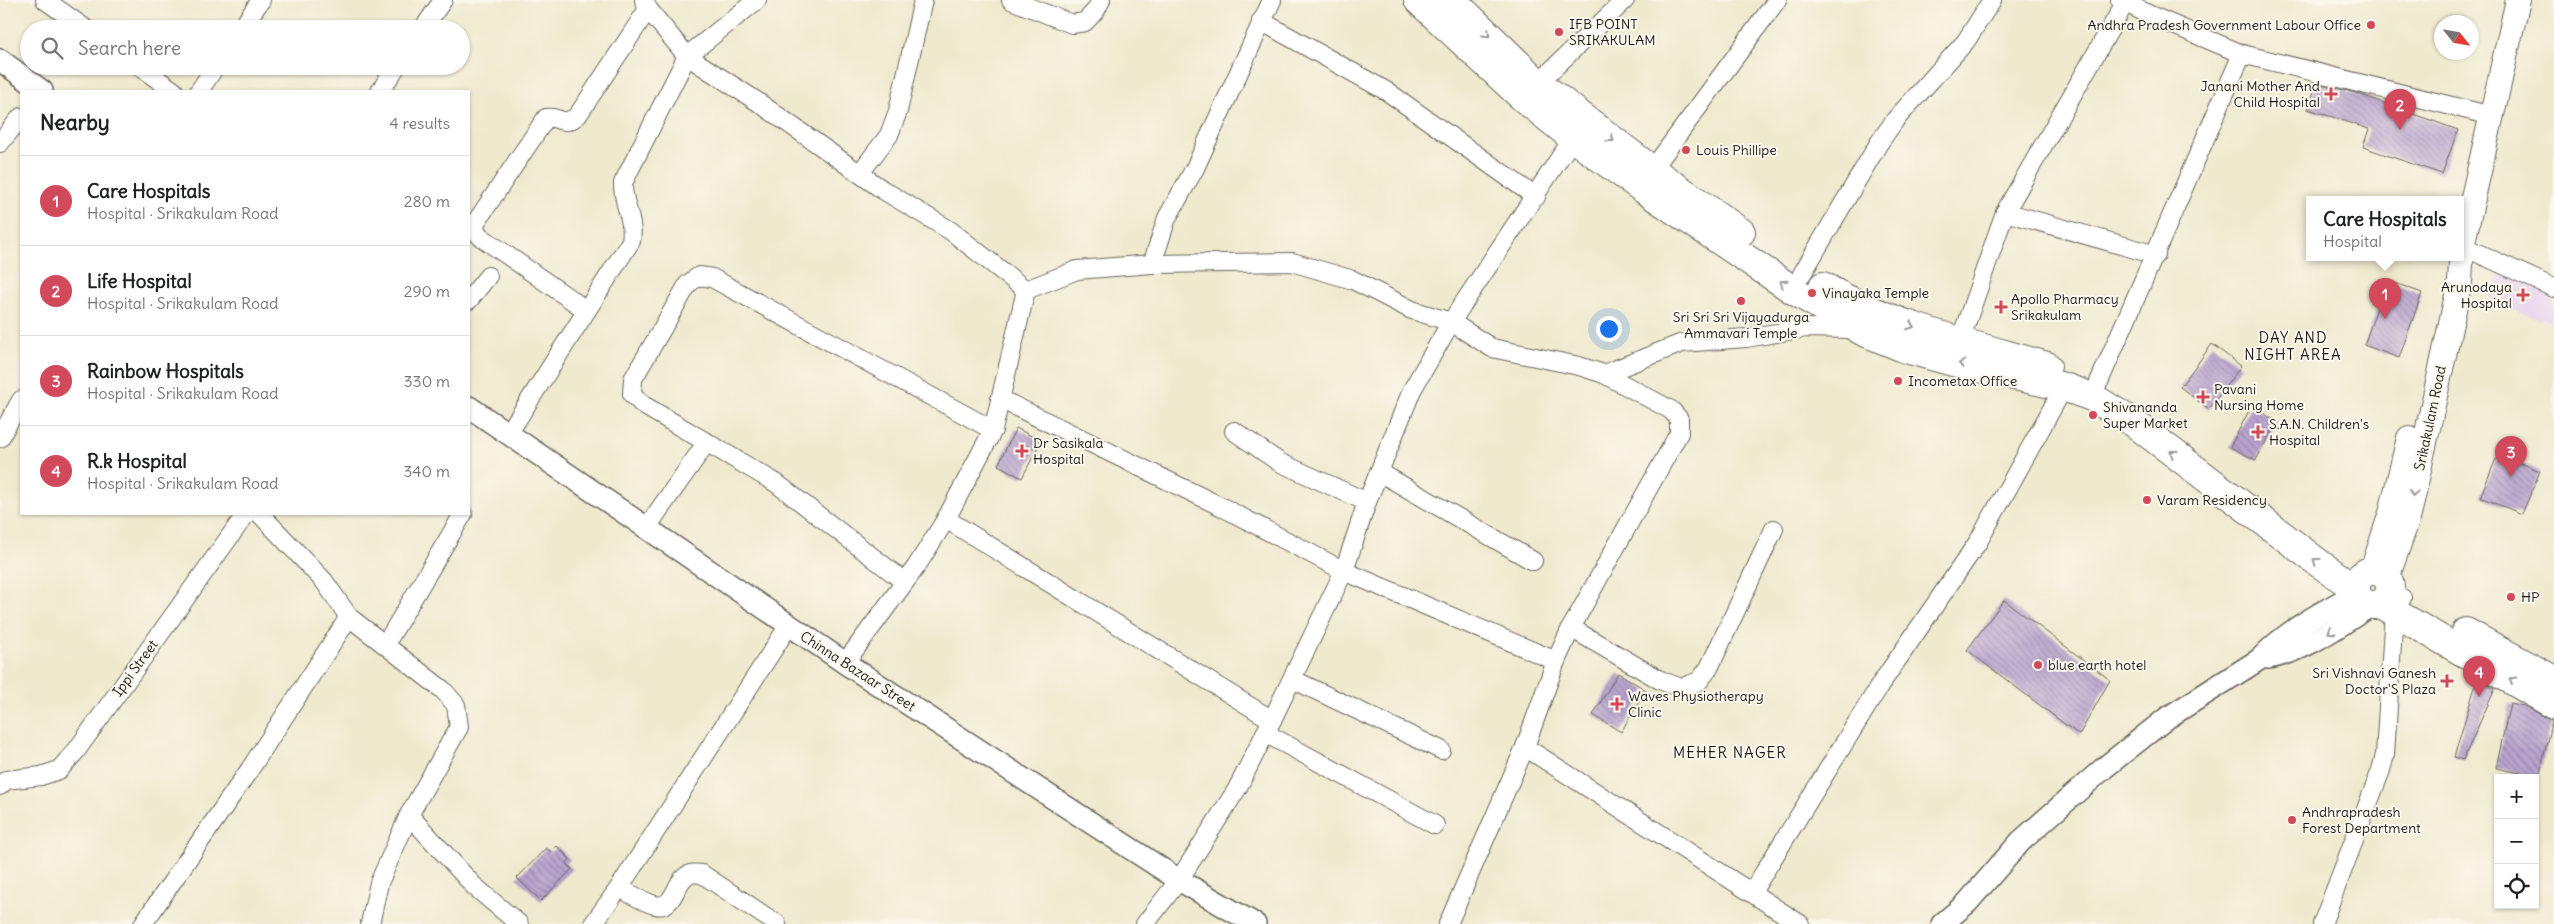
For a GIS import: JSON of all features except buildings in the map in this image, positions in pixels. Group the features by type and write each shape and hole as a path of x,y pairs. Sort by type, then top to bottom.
{"main road":[{"path":"1418,0 1522,97 1574,138 1640,186 1793,290 1870,322 1920,330 2099,382 2135,401 2377,591 2554,705"},
{"path":"1452,0 1538,83 1652,170 1802,274 1854,304 1870,322 1906,349 2064,387 2092,397 2134,423 2320,564 2554,680"},
{"name":"Srikakulam Road","path":"2464,237 2518,0"},
{"name":"Srikakulam Road","path":"2377,591 2391,513 2449,280 2457,261"}],"street":[{"path":"45,0 73,20"},
{"path":"247,20 261,0"},
{"path":"429,20 443,0"},
{"path":"508,434 631,241 634,229 623,196 623,183 687,56 757,0"},
{"path":"860,173 889,135 898,111 923,0"},
{"path":"1011,0 1072,24 1085,22 1096,10 1101,0"},
{"path":"1152,264 1167,218 1195,168 1272,0"},
{"path":"1538,83 1625,0"},
{"path":"1652,170 1777,0"},
{"path":"1802,274 1895,120 1966,41 1992,0"},
{"path":"1960,341 2005,212 2122,2 2242,54 2492,116"},
{"path":"586,310 481,237 475,230 476,222 546,118 562,122 570,121 578,115 646,4 687,56 860,173 951,231 1026,290"},
{"path":"1261,21 1388,92 1536,197"},
{"path":"2099,382 2242,54"},
{"path":"0,60 20,75"},
{"path":"20,75 41,90"},
{"path":"152,75 173,90"},
{"path":"200,90 210,75"},
{"path":"381,90 391,75"},
{"path":"0,143 20,118"},
{"path":"1145,924 1179,880 1237,789 1269,727 1344,571 1367,502 1412,390 1451,322 1574,138"},
{"path":"2005,212 2156,255"},
{"path":"2464,255 2554,288"},
{"path":"1026,290 1078,270 1152,264 1292,262 1353,280 1412,310 1451,322 1492,348 1579,366 1604,374 1671,410 1680,420 1679,433 1571,628 1556,661 1525,747 1448,924"},
{"path":"470,299 488,276"},
{"path":"905,582 776,483 643,405 632,394 632,379 688,284 698,276 712,278 993,430"},
{"path":"845,664 905,582 946,519 993,430 1026,290"},
{"path":"1604,374 1682,343 1746,338 1806,328 1870,322"},
{"path":"1752,892 1882,682 1978,542 2064,387"},
{"path":"1000,399 1222,507 1344,571 1556,661"},
{"path":"0,438 20,402"},
{"name":"Chinna Bazaar Street","path":"470,408 845,664 1179,880 1255,924"},
{"path":"1234,431 1280,462 1367,502"},
{"path":"647,527 707,442"},
{"path":"1379,472 1533,561"},
{"name":"Ippi Street","path":"0,786 6,780 41,776 59,770 70,758 245,515"},
{"path":"261,515 324,581 349,617 444,690 456,705 459,727 409,816 379,883 370,924"},
{"path":"385,645 462,515"},
{"path":"946,519 1269,727 1435,825"},
{"path":"1571,628 1660,680 1681,688 1699,681 1709,668 1774,529"},
{"path":"1942,924 1968,903 2021,841 2104,768 2167,718 2260,659 2278,657 2325,635 2377,591"},
{"path":"2322,924 2382,770 2384,755 2377,591"},
{"path":"143,924 250,769 349,617"},
{"path":"593,924 619,888 789,625"},
{"path":"1292,679 1441,750"},
{"path":"1525,747 1800,924"},
{"path":"409,816 474,886 519,924"},
{"path":"619,888 655,905 664,905 672,899 684,878 691,874 702,874 777,924"}],"shaded area":[{"name":"Arunodaya Hospital","path":"2504,262 2554,289 2554,324 2490,301"}],"place":[{"name":"Andhra Pradesh Government Labour Office","path":"2371,25"},
{"name":"IFB POINT SRIKAKULAM","path":"1559,32"},
{"name":"Janani Mother And Child Hospital","path":"2331,94"},
{"name":"Life Hospital","path":"2400,130"},
{"name":"Louis Phillipe","path":"1686,150"},
{"name":"Vinayaka Temple","path":"1812,293"},
{"name":"Arunodaya Hospital","path":"2523,295"},
{"name":"Sri Sri Sri Vijayadurga Ammavari Temple","path":"1741,301"},
{"name":"Apollo Pharmacy Srikakulam","path":"2001,307"},
{"name":"Care Hospitals","path":"2385,319"},
{"name":"Incometax Office","path":"1898,381"},
{"name":"Pavani Nursing Home","path":"2203,397"},
{"name":"Shivananda Super Market","path":"2093,415"},
{"name":"S.A.N. Children's Hospital","path":"2258,432"},
{"name":"Dr Sasikala Hospital","path":"1022,451"},
{"name":"Rainbow Hospitals","path":"2511,477"},
{"name":"Varam Residency","path":"2147,500"},
{"name":"HP","path":"2511,597"},
{"name":"blue earth hotel","path":"2038,665"},
{"name":"Sri Vishnavi Ganesh Doctor'S Plaza","path":"2447,681"},
{"name":"R.k Hospital","path":"2479,697"},
{"name":"Waves Physiotherapy Clinic","path":"1617,704"},
{"name":"Andhrapradesh Forest Department","path":"2292,820"}],"district":[{"name":"DAY AND NIGHT AREA","path":"2293,346"},
{"name":"MEHER NAGER","path":"1730,752"}]}
